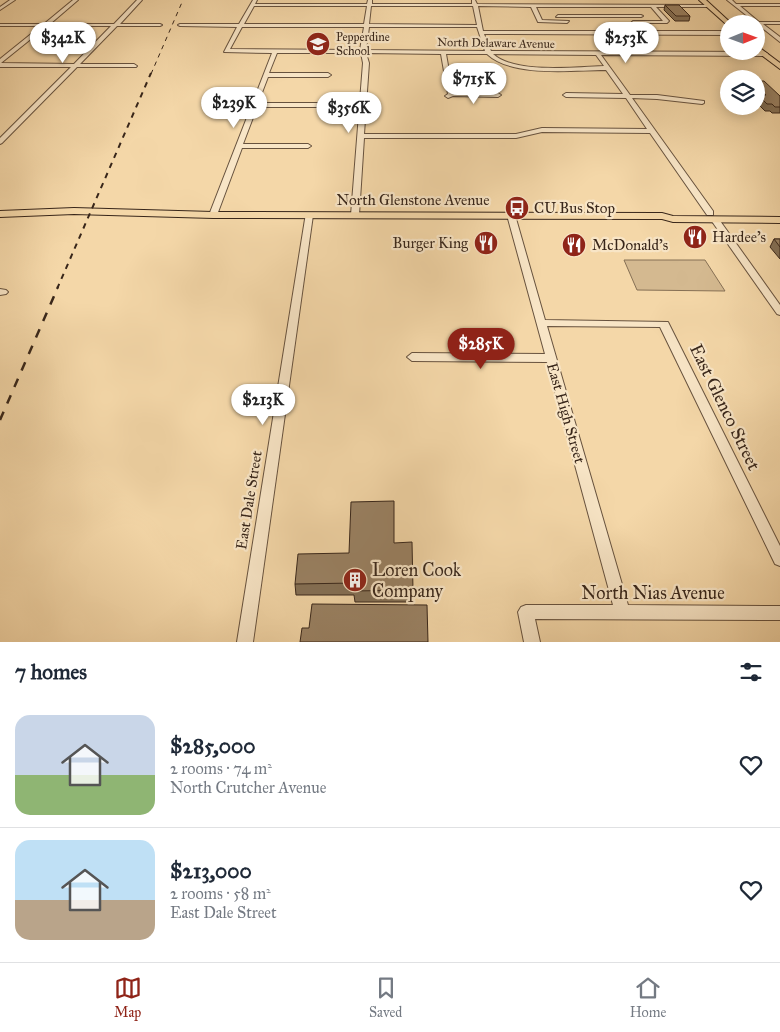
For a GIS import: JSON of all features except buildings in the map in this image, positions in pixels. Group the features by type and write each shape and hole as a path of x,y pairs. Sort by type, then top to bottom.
{"main road":[{"path":"704,3 720,16"},
{"path":"765,54 780,67"},
{"path":"712,216 759,216 764,213 780,213"},
{"name":"North Glenstone Avenue","path":"6,214 103,217 164,214 712,216 780,220"}],"street":[{"path":"0,9 13,0"},
{"path":"0,63 76,0"},
{"path":"0,142 140,0"},
{"path":"601,0 605,6"},
{"path":"729,0 749,15"},
{"path":"240,26 254,2 474,3 572,6 652,6 704,3"},
{"path":"355,215 366,63 363,52 370,2"},
{"path":"474,3 488,52 499,61 516,66 607,68"},
{"path":"533,5 540,21 589,22"},
{"path":"551,5 561,22"},
{"path":"736,5 780,5"},
{"path":"572,6 578,16"},
{"path":"592,6 600,16"},
{"path":"612,6 621,16"},
{"path":"632,6 647,22"},
{"path":"624,22 667,22 652,6"},
{"path":"558,16 642,16"},
{"path":"765,23 780,23"},
{"path":"0,25 160,26"},
{"path":"180,25 366,26 720,33"},
{"name":"North Delaware Avenue","path":"240,26 226,51 720,54"},
{"path":"765,28 780,40"},
{"path":"213,215 275,51"},
{"path":"443,52 450,95 498,95"},
{"path":"598,54 780,312"},
{"path":"0,63 134,66"},
{"path":"447,73 461,73"},
{"path":"266,74 328,75"},
{"path":"566,95 628,96 702,102"},
{"path":"255,105 323,105"},
{"path":"360,136 516,136 542,130 652,131"},
{"path":"238,146 308,146"},
{"name":"East Dale Street","path":"244,642 309,215"},
{"name":"East High Street","path":"511,215 622,611"},
{"name":"East Glenco Street","path":"542,324 664,324 780,560"},
{"path":"412,357 551,358"},
{"name":"North Nias Avenue","path":"532,642 526,612 780,613"}],"shaded area":[{"path":"624,260 705,260 725,291 637,290"}],"railway":[{"path":"151,74 183,0"},
{"path":"57,289 151,73"},
{"path":"0,420 58,287"}],"place":[{"name":"Pepperdine School","path":"318,44"},
{"name":"CU Bus Stop","path":"517,208"},
{"name":"Hardee's","path":"695,237"},
{"name":"Burger King","path":"486,243"},
{"name":"McDonald's","path":"574,245"},
{"name":"Loren Cook Company","path":"355,580"}]}
